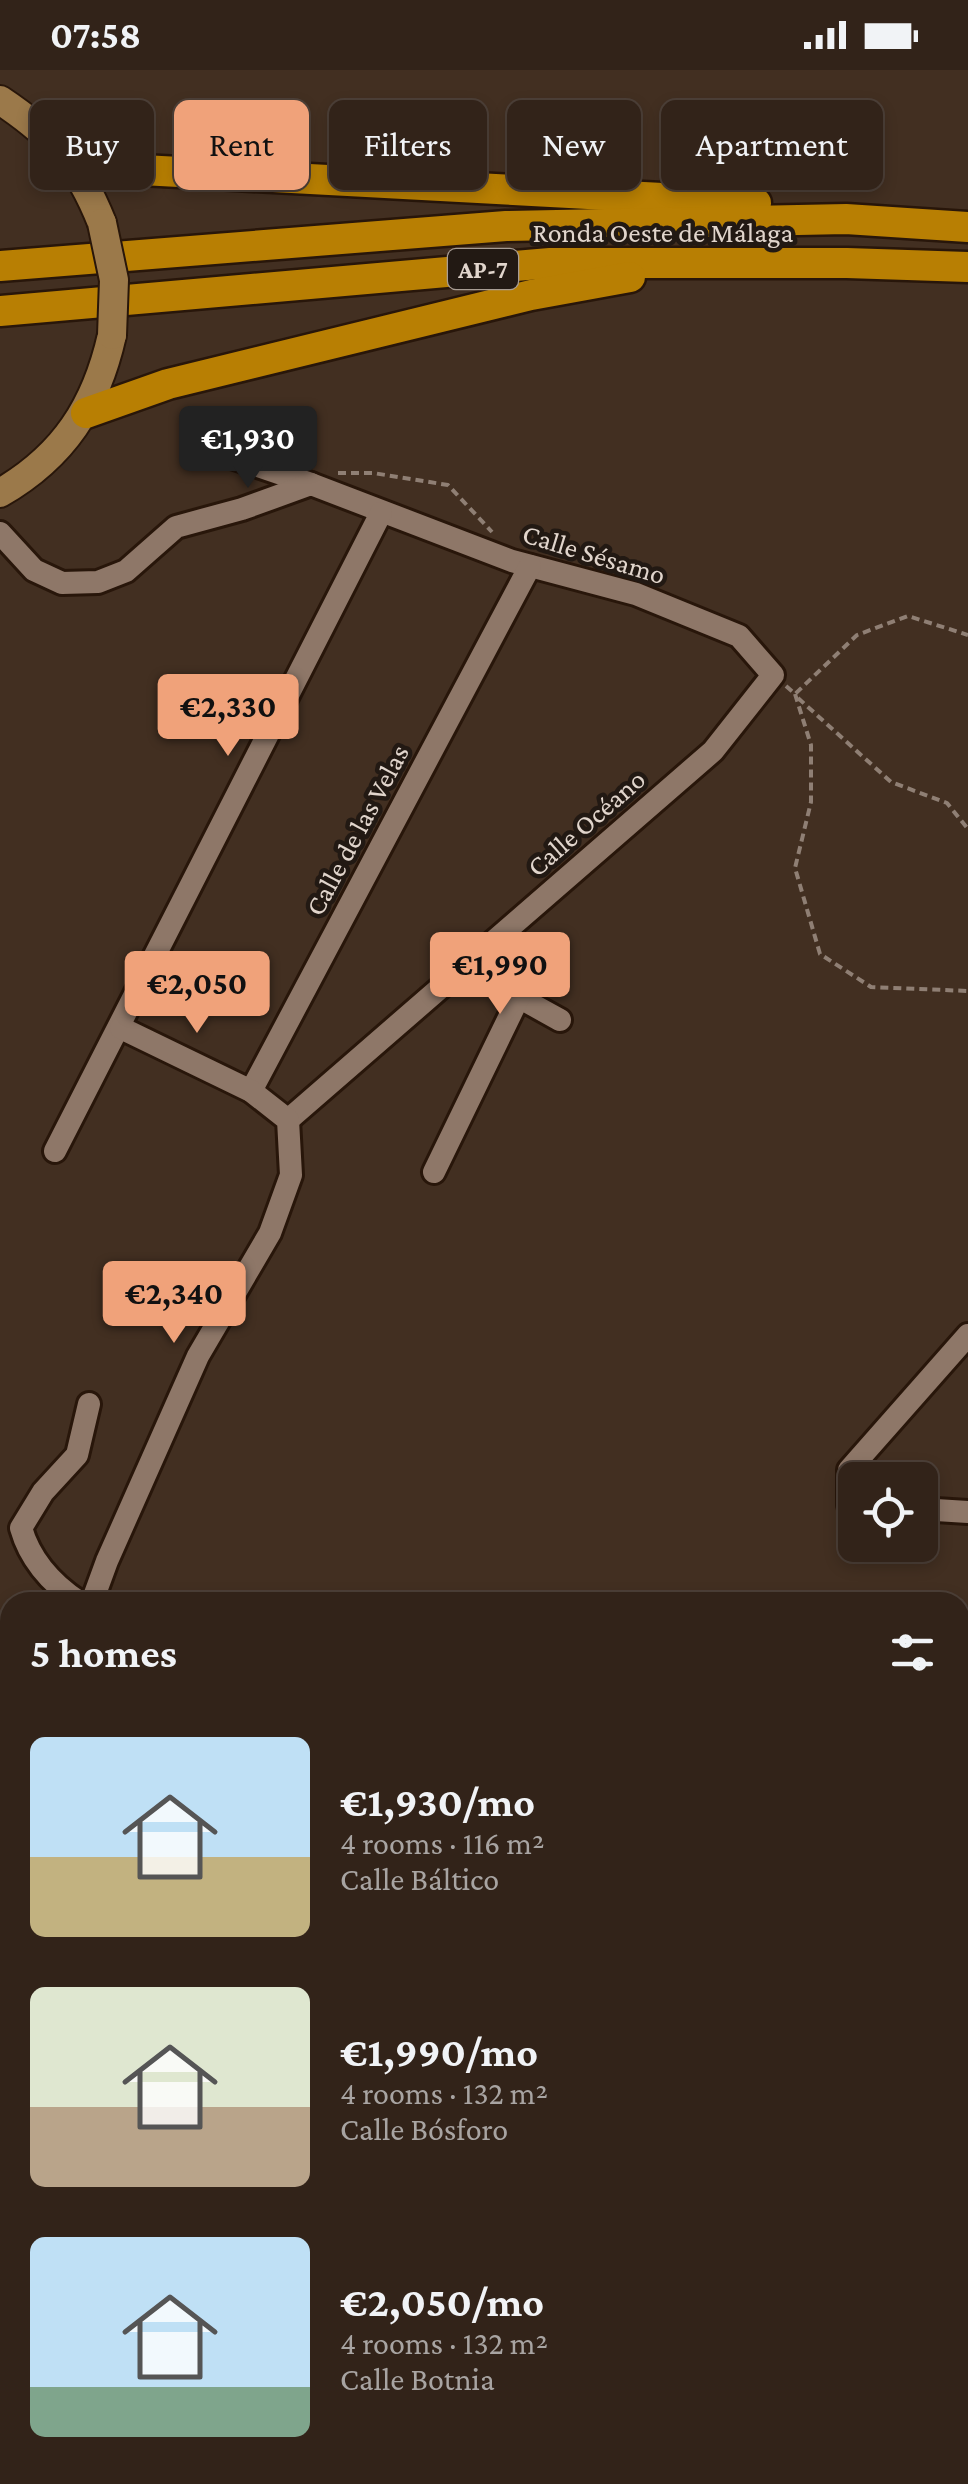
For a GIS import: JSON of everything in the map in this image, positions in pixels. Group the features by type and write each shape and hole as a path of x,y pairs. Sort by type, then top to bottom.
{"highway":[{"path":"154,171 822,206 846,218"},
{"name":"Ronda Oeste de Málaga","path":"0,266 506,226 846,218 968,227"},
{"name":"Ronda Oeste de Málaga","path":"0,311 550,263 968,267"},
{"path":"86,413 168,384 531,294 706,264"}],"main road":[{"path":"0,100 30,121"},
{"path":"3,491 63,444 86,413 104,371 112,335 114,280 102,223 89,190"}],"street":[{"name":"Calle Sésamo","path":"202,448 521,563 636,594 739,636 774,675"},
{"path":"3,491 6,538 34,570 62,584 98,582 126,571 176,527 242,510 310,484"},
{"path":"55,1151 381,512"},
{"name":"Calle de las Velas","path":"251,1092 521,563"},
{"name":"Calle Océano","path":"288,1120 712,751 774,675"},
{"path":"466,968 560,1020"},
{"path":"434,1172 519,997"},
{"path":"95,1592 198,1356 270,1234 291,1175 288,1120 251,1092 121,1028"},
{"path":"857,1462 968,1335"},
{"path":"64,1592 28,1552 22,1528 43,1492 76,1454 89,1404"},
{"path":"938,1510 968,1512"}],"path":[{"path":"310,484 339,472 373,473 448,485 521,563"},
{"path":"795,694 857,634 908,616 968,634"},
{"path":"774,675 891,782 946,803 968,829"},
{"path":"795,694 811,746 811,802 795,868 820,954 871,987 968,991"}]}
